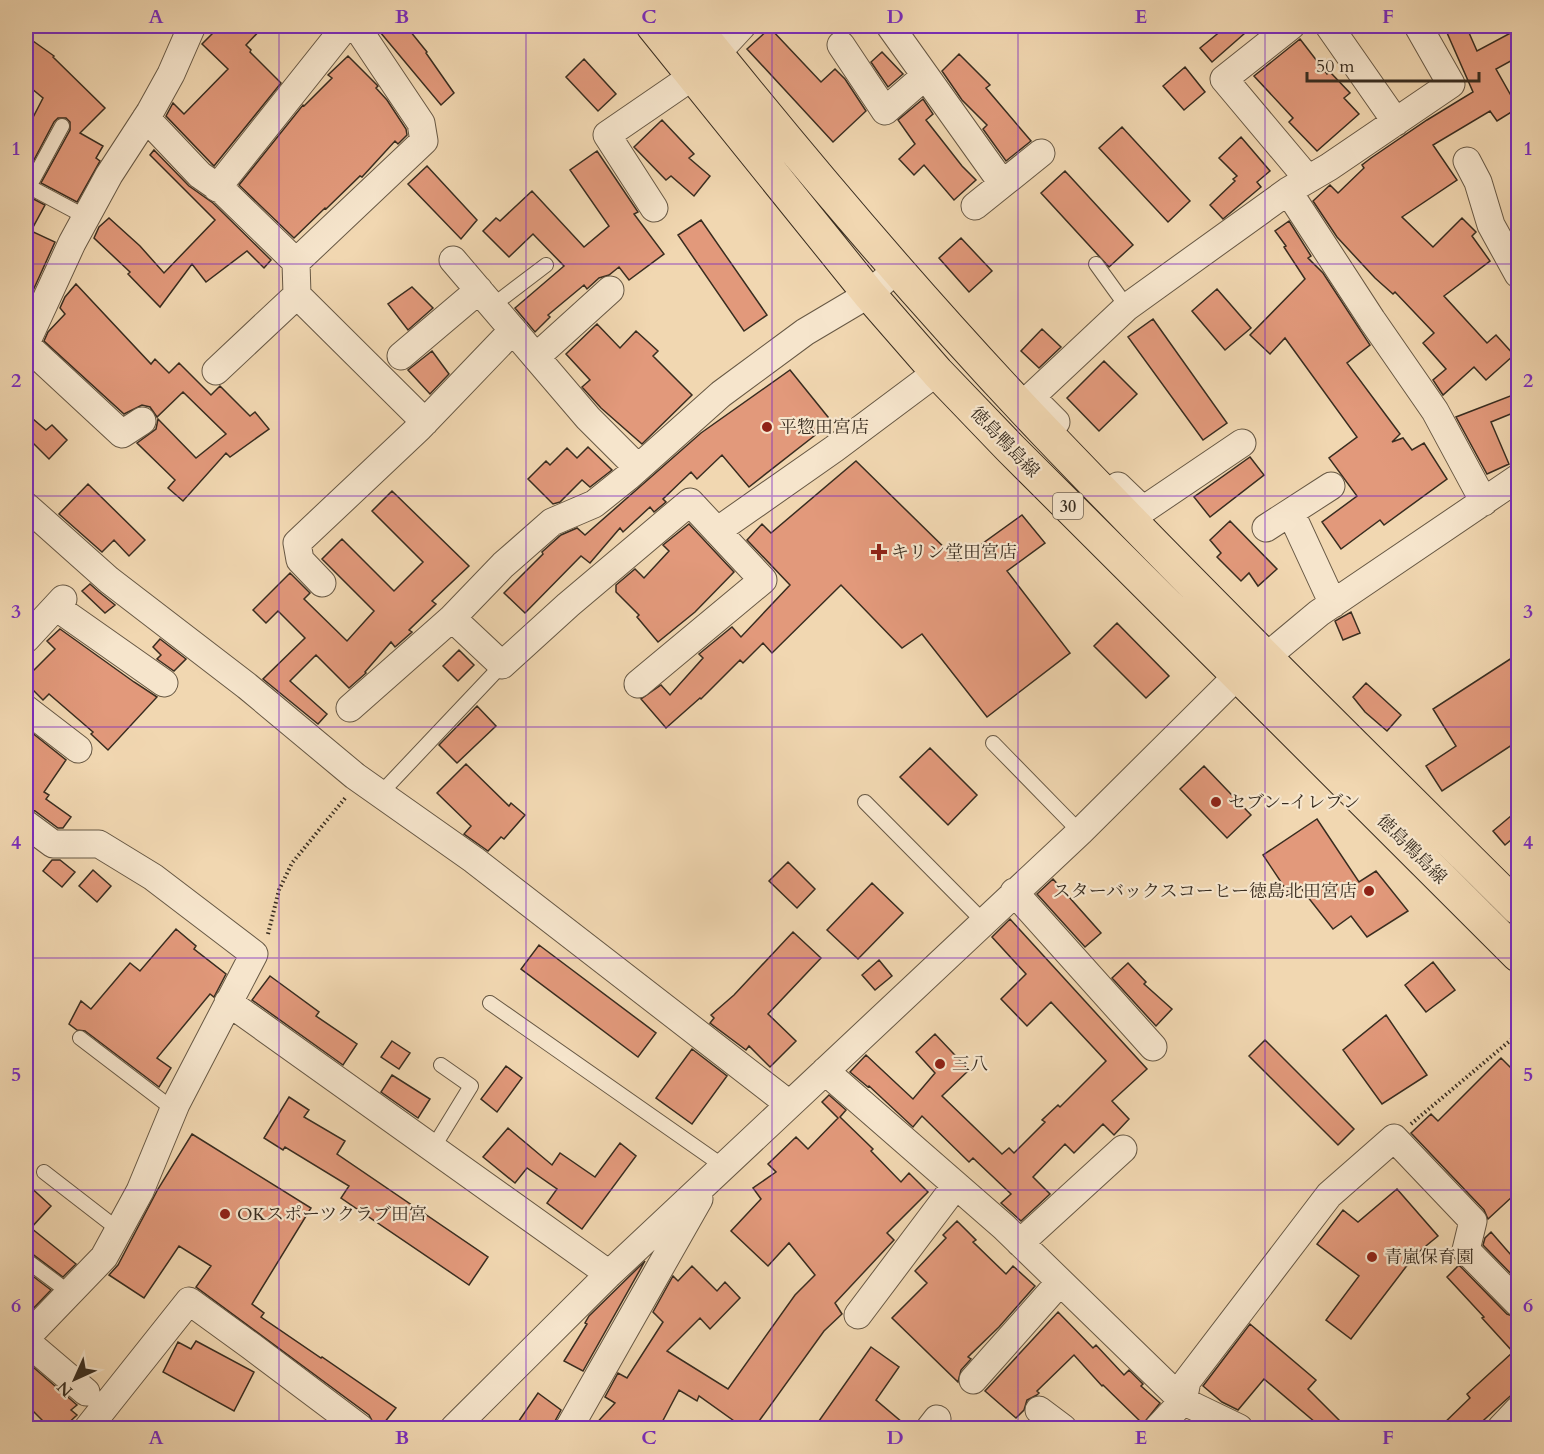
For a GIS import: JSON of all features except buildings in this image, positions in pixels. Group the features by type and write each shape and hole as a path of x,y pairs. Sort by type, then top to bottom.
{"main road":[{"name":"徳島鴨島線","path":"652,26 704,65 1046,434 1518,908"},
{"name":"徳島鴨島線","path":"693,26 704,65 869,294 937,372 1010,448 1518,955"}],"street":[{"path":"142,421 122,434 26,344 86,217 171,74 192,26"},
{"path":"217,188 346,26"},
{"path":"356,26 421,123 424,141 297,262 297,295 425,422"},
{"path":"654,208 607,135 704,65 742,26"},
{"path":"890,26 1002,183"},
{"path":"1291,26 1224,79 1298,185 1372,320 1435,411 1484,502"},
{"path":"1329,26 1396,122"},
{"path":"1242,443 1143,510 1031,397 1127,307 1298,185 1450,84 1418,26"},
{"path":"841,45 885,111 925,76"},
{"path":"146,118 200,175 297,262"},
{"path":"975,206 1041,153"},
{"path":"1467,161 1478,182 1491,225 1518,274"},
{"path":"453,260 588,418 638,468"},
{"path":"350,708 452,618 503,565 552,522 594,504 721,394 805,332 869,294 896,270"},
{"path":"536,357 610,290"},
{"path":"216,370 297,295"},
{"path":"402,356 485,298"},
{"path":"322,583 300,560 297,543 425,422 513,330"},
{"path":"717,531 834,449 937,372"},
{"path":"454,1428 609,1274 1080,832 1238,675 1266,657 1333,604 1518,478"},
{"path":"1266,528 1331,486"},
{"path":"452,618 502,665 568,605 690,502 764,580 638,684"},
{"path":"26,506 109,580 247,686 370,787 474,860 789,1104"},
{"path":"1291,513 1333,604"},
{"path":"26,639 60,603 164,683"},
{"path":"26,709 78,749"},
{"path":"26,824 53,844 99,844 153,877 254,954 173,1109 140,1191 104,1257 26,1340 86,1392"},
{"path":"1014,892 1153,1047"},
{"path":"228,1002 609,1274"},
{"path":"825,1071 1020,1243 1183,1401 1239,1428"},
{"path":"1158,1428 1183,1401 1187,1381 1329,1195 1394,1138 1473,1221 1466,1250 1518,1303"},
{"path":"1020,1243 1123,1149"},
{"path":"568,1428 716,1173"},
{"path":"858,1316 956,1185"},
{"path":"973,1380 1060,1282"},
{"path":"88,1428 189,1301 360,1428"},
{"path":"1039,1410 1063,1428"},
{"path":"1502,1428 1518,1410"}],"lane":[{"path":"62,126 27,186 86,217"},
{"path":"1096,264 1127,307"},
{"path":"485,298 546,265"},
{"path":"370,787 502,665"},
{"path":"993,743 1080,832"},
{"path":"865,802 983,921"},
{"path":"490,1003 716,1173"},
{"path":"80,1038 173,1109"},
{"path":"433,1148 471,1086 441,1065"},
{"path":"44,1172 119,1230"},
{"path":"26,1260 70,1293"}],"path":[{"path":"254,954 267,939 279,890 292,863 370,787"},
{"path":"1394,1138 1518,1034"}],"place":[{"name":"平惣田宮店","path":"767,427"},
{"name":"キリン堂田宮店","path":"879,552"},
{"name":"セブン-イレブン","path":"1216,802"},
{"name":"スターバックスコーヒー徳島北田宮店","path":"1369,891"},
{"name":"三八","path":"940,1064"},
{"name":"OKスポーツクラブ田宮","path":"225,1214"},
{"name":"青嵐保育園","path":"1372,1257"}]}
